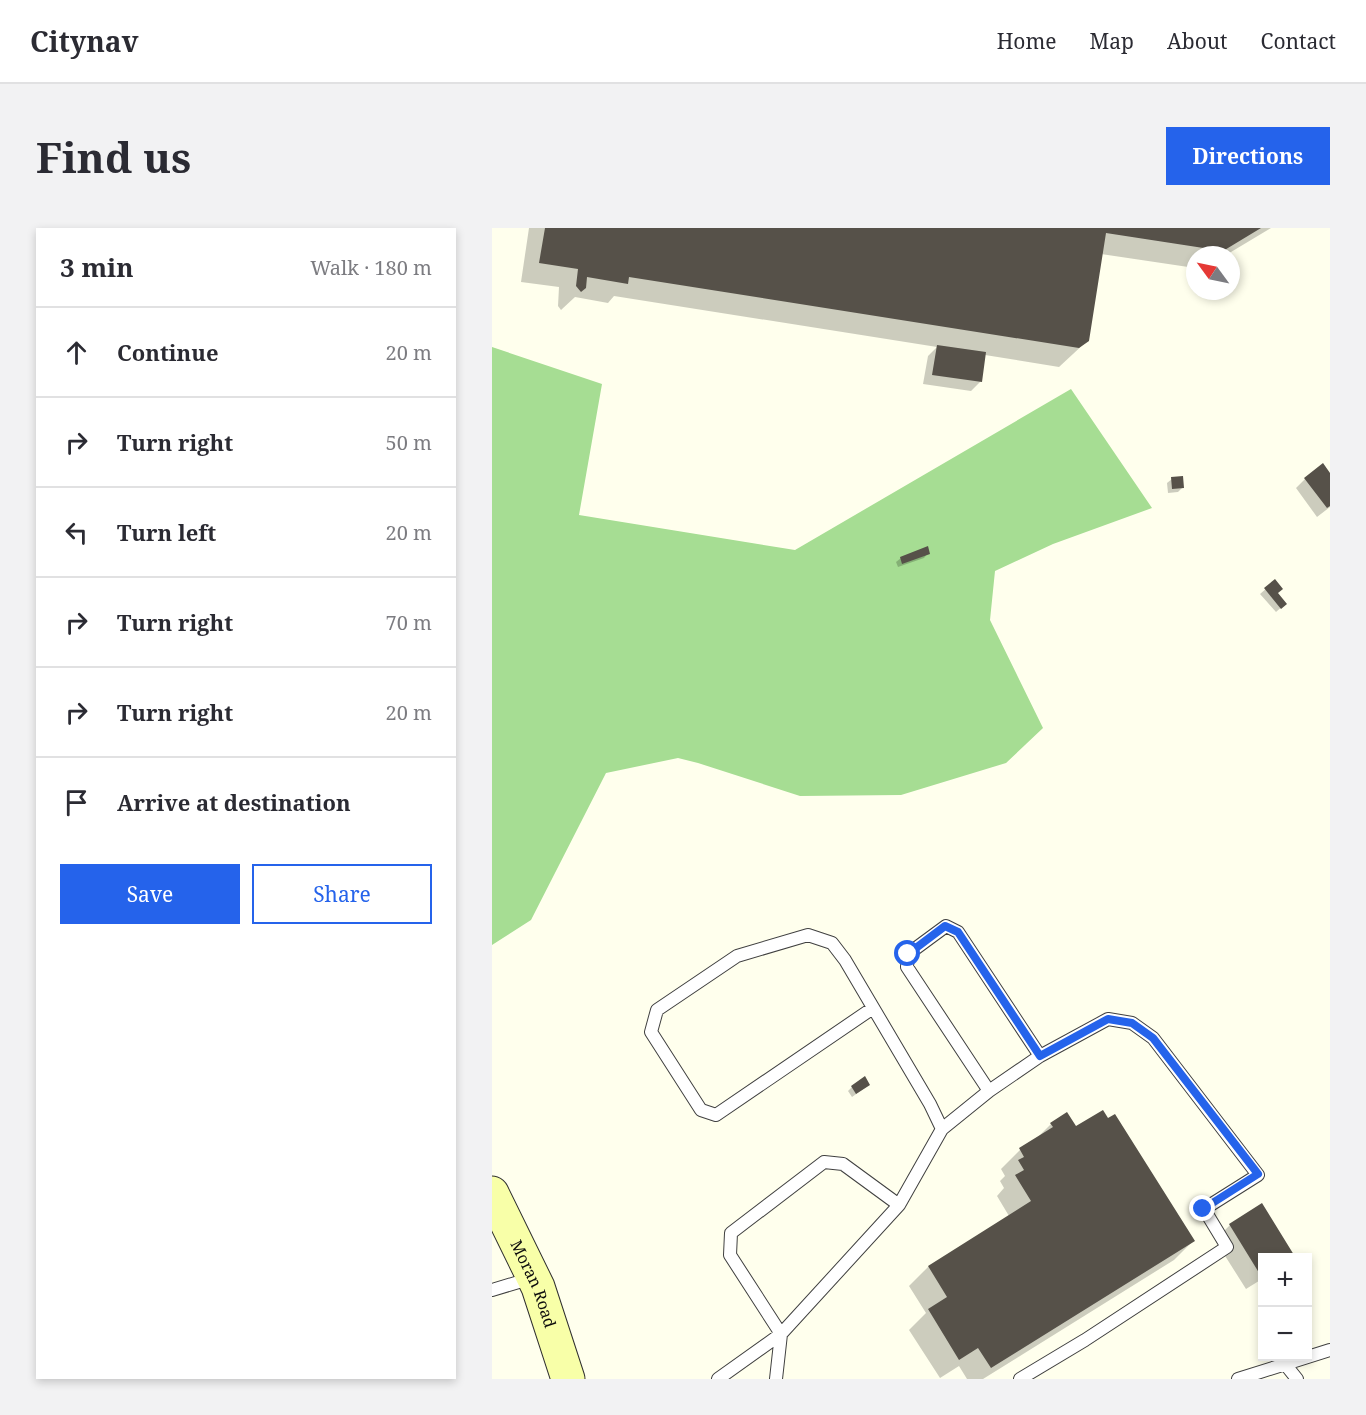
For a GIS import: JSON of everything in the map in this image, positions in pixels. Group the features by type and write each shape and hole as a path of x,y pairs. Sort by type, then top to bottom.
{"street":[{"name":"Moran Road","path":"492,1193 533,1278 568,1379"}],"lane":[{"path":"989,1091 907,967 908,954 945,926 958,932 1040,1056"},
{"path":"873,1008 716,1115 701,1110 651,1032 657,1010 737,956 808,935 832,943 873,1008 930,1104 942,1129"},
{"path":"718,1379 781,1334 899,1205 942,1129 989,1091 1040,1056 1108,1019 1132,1023 1153,1038 1258,1174 1203,1209 1227,1247 1085,1340 1020,1379"},
{"path":"776,1379 781,1334 730,1255 731,1233 824,1162 843,1164 899,1205"},
{"path":"492,1290 533,1278"},
{"path":"1238,1379 1330,1350"},
{"path":"1285,1365 1297,1379"}],"green space":[{"path":"492,347 602,384 579,515 795,550 1071,389 1152,508 1053,544 995,571 990,620 1043,728 1006,763 901,795 800,796 678,758 606,773 531,920 492,945"}],"building":[{"path":"545,228 1261,228 1231,246 1190,246 1106,233 1089,341 1079,348 629,277 628,284 587,277 586,288 581,292 576,286 578,269 539,263"},
{"path":"937,345 986,352 982,382 932,375"},
{"path":"1323,463 1330,473 1330,506 1327,508 1304,478"},
{"path":"1183,476 1184,488 1172,489 1171,477"},
{"path":"928,546 930,554 902,564 900,557"},
{"path":"1275,579 1283,589 1278,593 1287,604 1281,609 1264,588"},
{"path":"865,1076 870,1085 856,1094 851,1086"},
{"path":"1103,1110 1108,1118 1115,1114 1195,1241 991,1368 978,1348 959,1360 928,1309 947,1297 928,1266 1031,1201 1015,1175 1024,1170 1018,1160 1024,1157 1019,1148 1053,1127 1050,1123 1067,1112 1076,1126"},
{"path":"1262,1203 1293,1253 1258,1253 1258,1271 1229,1224"}],"route":[{"path":"908,954 945,926 958,932 1040,1056 1108,1019 1132,1023 1153,1038 1258,1174 1203,1209"}]}
